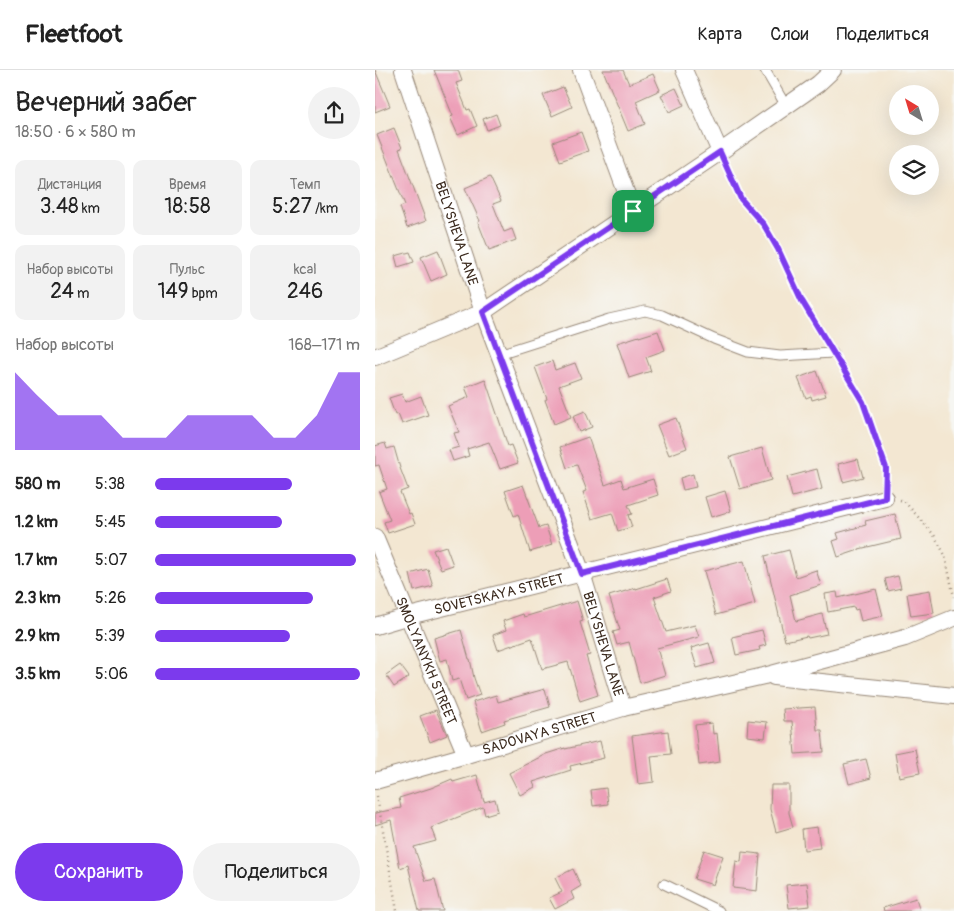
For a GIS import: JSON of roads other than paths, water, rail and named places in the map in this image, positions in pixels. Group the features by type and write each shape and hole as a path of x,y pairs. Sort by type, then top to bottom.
{"street":[{"name":"BELYSHEVA LANE","path":"403,70 483,312 582,574 623,708"},
{"path":"581,70 633,211"},
{"path":"684,70 720,152"},
{"path":"375,357 483,312 720,152 818,84 833,70"},
{"name":"SOVETSKAYA STREET","path":"375,626 885,498"},
{"name":"SMOLYANYKH STREET","path":"375,537 466,755"},
{"name":"SADOVAYA STREET","path":"376,786 466,755 623,708 764,676 905,638 954,618"},
{"name":"SADOVAYA STREET","path":"764,676 954,696"}],"lane":[{"path":"765,70 786,106"},
{"path":"499,354 609,319 645,311 662,315 748,352 780,356 833,353"},
{"path":"664,884 719,911"}]}
